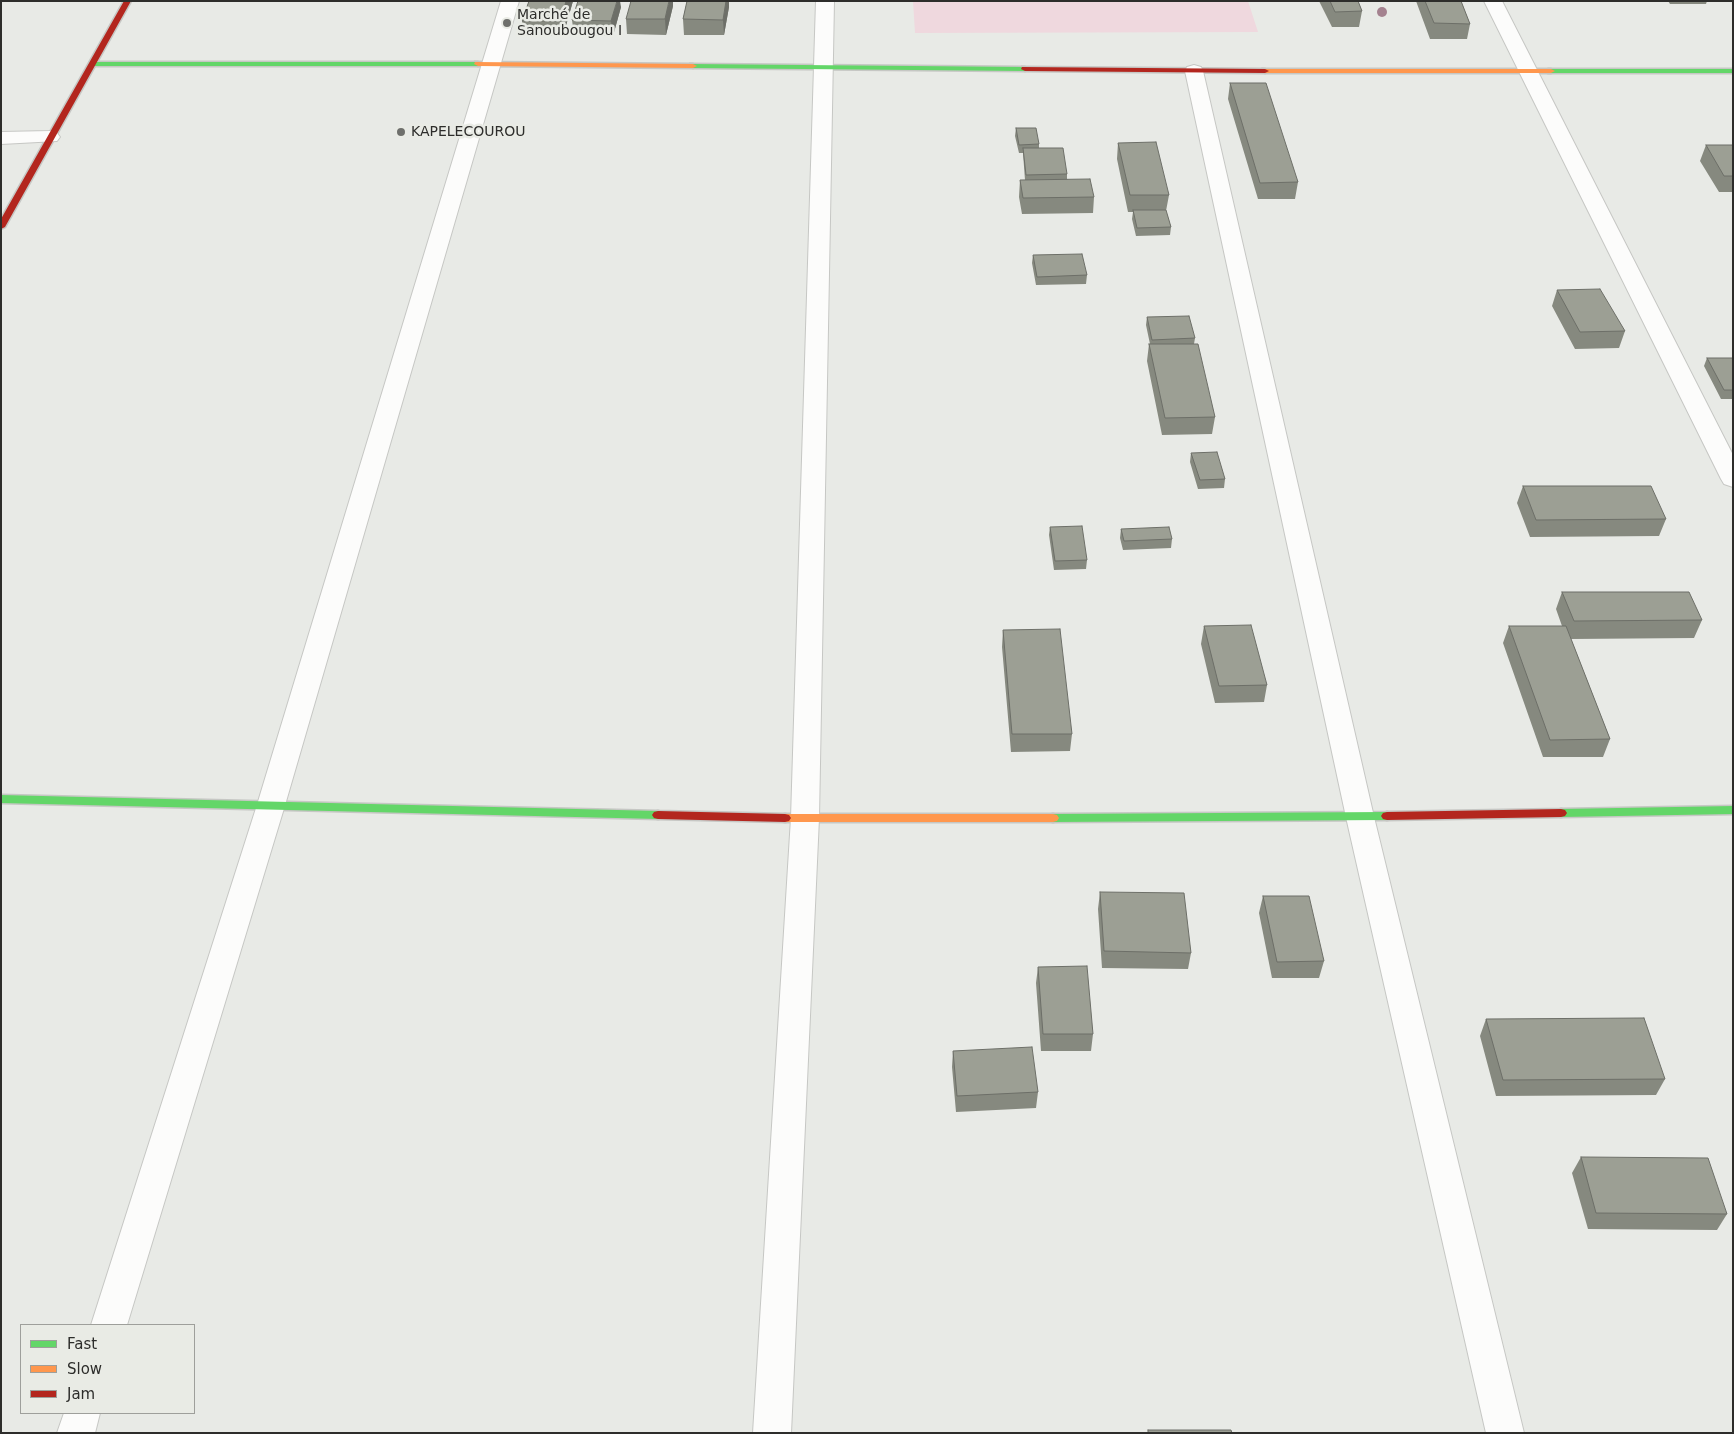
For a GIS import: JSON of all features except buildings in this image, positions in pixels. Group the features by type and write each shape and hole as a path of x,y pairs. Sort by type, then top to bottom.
{"main road":[{"path":"1,227 128,1"},
{"path":"93,64 492,64 1194,71 1733,71"},
{"path":"1,799 804,818 1360,817 1733,810"}],"street":[{"path":"109,1324 271,804 510,1"},
{"path":"772,1433 804,818 826,1"},
{"path":"1493,1 1733,479"},
{"path":"1194,71 1360,817 1505,1433"},
{"path":"1,138 50,137"},
{"path":"76,1433 82,1414"}],"shaded area":[{"path":"913,1 1248,1 1258,32 915,33"}],"traffic: fast":[{"path":"93,64 478,64"},
{"path":"693,66 1025,69"},
{"path":"1551,71 1733,71"},
{"path":"1,799 658,815"},
{"path":"1561,813 1733,810"},
{"path":"1053,818 1387,816"}],"traffic: slow":[{"path":"478,64 693,66"},
{"path":"1265,71 1551,71"},
{"path":"785,818 1053,818"}],"traffic: jam":[{"path":"1,227 128,1"},
{"path":"1025,69 1265,71"},
{"path":"1387,816 1561,813"},
{"path":"658,815 785,818"}],"place":[{"name":"Marché de Sanoubougou I","path":"507,23"},
{"name":"KAPELECOUROU","path":"401,132"}]}
